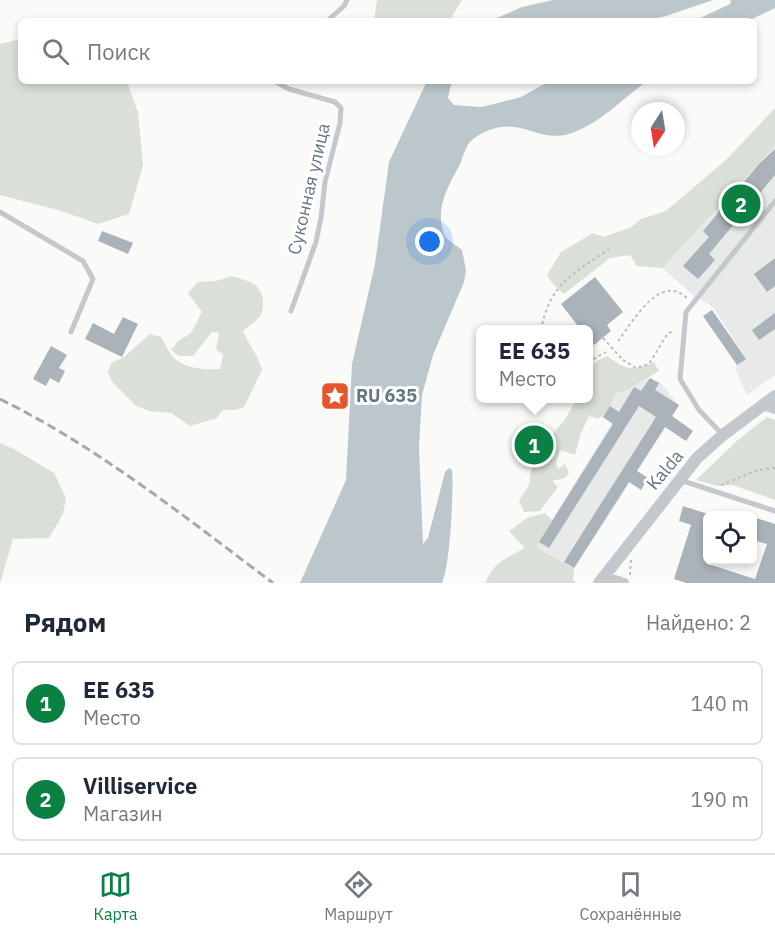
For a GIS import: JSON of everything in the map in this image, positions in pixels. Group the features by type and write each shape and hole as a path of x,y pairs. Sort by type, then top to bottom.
{"street":[{"name":"Kalda","path":"600,582 697,458 723,435 769,407 775,396"},
{"path":"600,582 615,580 624,583"}],"lane":[{"path":"330,18 344,6 347,0"},
{"name":"Суконная улица","path":"280,84 289,89 335,102 341,108 340,123 325,182 316,242 291,311"},
{"path":"723,435 699,410 680,379 686,312 775,201"},
{"path":"0,212 83,261 93,279 71,332"},
{"path":"680,480 775,511"}],"path":[{"path":"543,325 545,311 552,296 566,279 609,249"},
{"path":"618,341 656,294 666,290 682,293 692,303"},
{"path":"603,338 623,360 636,368 648,364 668,333 684,328"},
{"path":"593,359 606,352"},
{"path":"716,492 718,486 758,470 775,468"}],"shaded area":[{"path":"377,0 462,0 451,18 374,18"},
{"path":"553,0 713,0 657,18 497,18 522,7"},
{"path":"731,0 775,0 775,8 754,18 700,18 730,4"},
{"path":"18,40 18,84 128,84 138,112 143,165 129,214 98,224 58,210 0,195 0,44"},
{"path":"426,84 452,84 448,98 454,105 481,107 521,97 545,84 643,84 593,123 572,133 553,136 509,127 488,130 467,146 447,189 441,213 443,231 448,239 462,250 466,270 464,282 433,355 422,395 419,447 423,544 428,538 445,472 449,468 452,470 449,545 442,583 300,583 346,480 352,364 375,264 389,162"},
{"path":"775,108 775,146 662,268 637,266 630,255 610,258 564,294 552,283 547,275 561,252 593,233 603,237 630,228 641,219 666,211 727,159"},
{"path":"775,146 775,375 747,395 736,370 737,364 745,357 713,307 693,295 662,268"},
{"path":"231,276 256,286 263,300 261,314 243,331 262,370 244,407 222,410 217,418 190,426 171,413 150,411 136,406 113,383 108,373 111,363 124,357 150,334 161,337 172,356 179,362 190,367 220,369 223,355 216,349 219,333 212,332 193,356 179,356 171,350 178,341 191,333 202,312 188,293 198,282 216,281"},
{"path":"607,356 630,368 654,362 659,371 626,391 616,393 609,408 598,419 589,416 575,455 560,450 556,463 558,469 565,464 569,473 565,478 552,481 558,487 540,511 524,512 519,501 529,485 531,471 546,441 564,421 574,403 593,403 593,365"},
{"path":"650,378 661,383 679,406 574,569 535,547 612,423 602,417 616,393 626,391"},
{"path":"767,417 775,420 775,500 733,485 718,486 696,480 739,439"},
{"path":"0,443 54,473 66,498 63,514 49,538 13,539 0,583"},
{"path":"545,513 552,520 536,547 574,569 573,580 576,583 485,583 497,565 525,548 509,531 527,518"}],"building":[{"path":"775,149 775,175 709,254 715,260 698,279 683,266 709,237 703,231 759,164"},
{"path":"102,231 133,243 128,254 98,241"},
{"path":"775,258 775,286 767,292 754,274"},
{"path":"595,277 623,312 607,325 611,331 594,345 593,325 577,325 561,304"},
{"path":"712,310 746,359 737,365 703,316"},
{"path":"775,313 775,329 759,340 752,330"},
{"path":"123,317 138,324 122,357 85,339 93,323 114,334"},
{"path":"51,346 67,355 59,368 65,371 59,383 50,378 46,386 33,379"},
{"path":"650,378 659,383 655,390 679,405 672,416 693,431 686,441 665,427 637,471 648,478 641,490 629,482 574,568 564,562 656,417 639,406 549,548 539,542 613,424 603,417 610,406 619,412 634,387 641,391"},
{"path":"683,506 703,512 703,565 711,565 755,579 767,544 757,541 757,518 775,524 775,583 686,583 674,579 691,525 679,521"}],"railway":[{"path":"0,399 37,418 107,461 273,583"}],"place":[{"name":"Villiservice","path":"741,204"},
{"name":"RU 635","path":"335,396"},
{"name":"EE 635","path":"534,445"}]}
